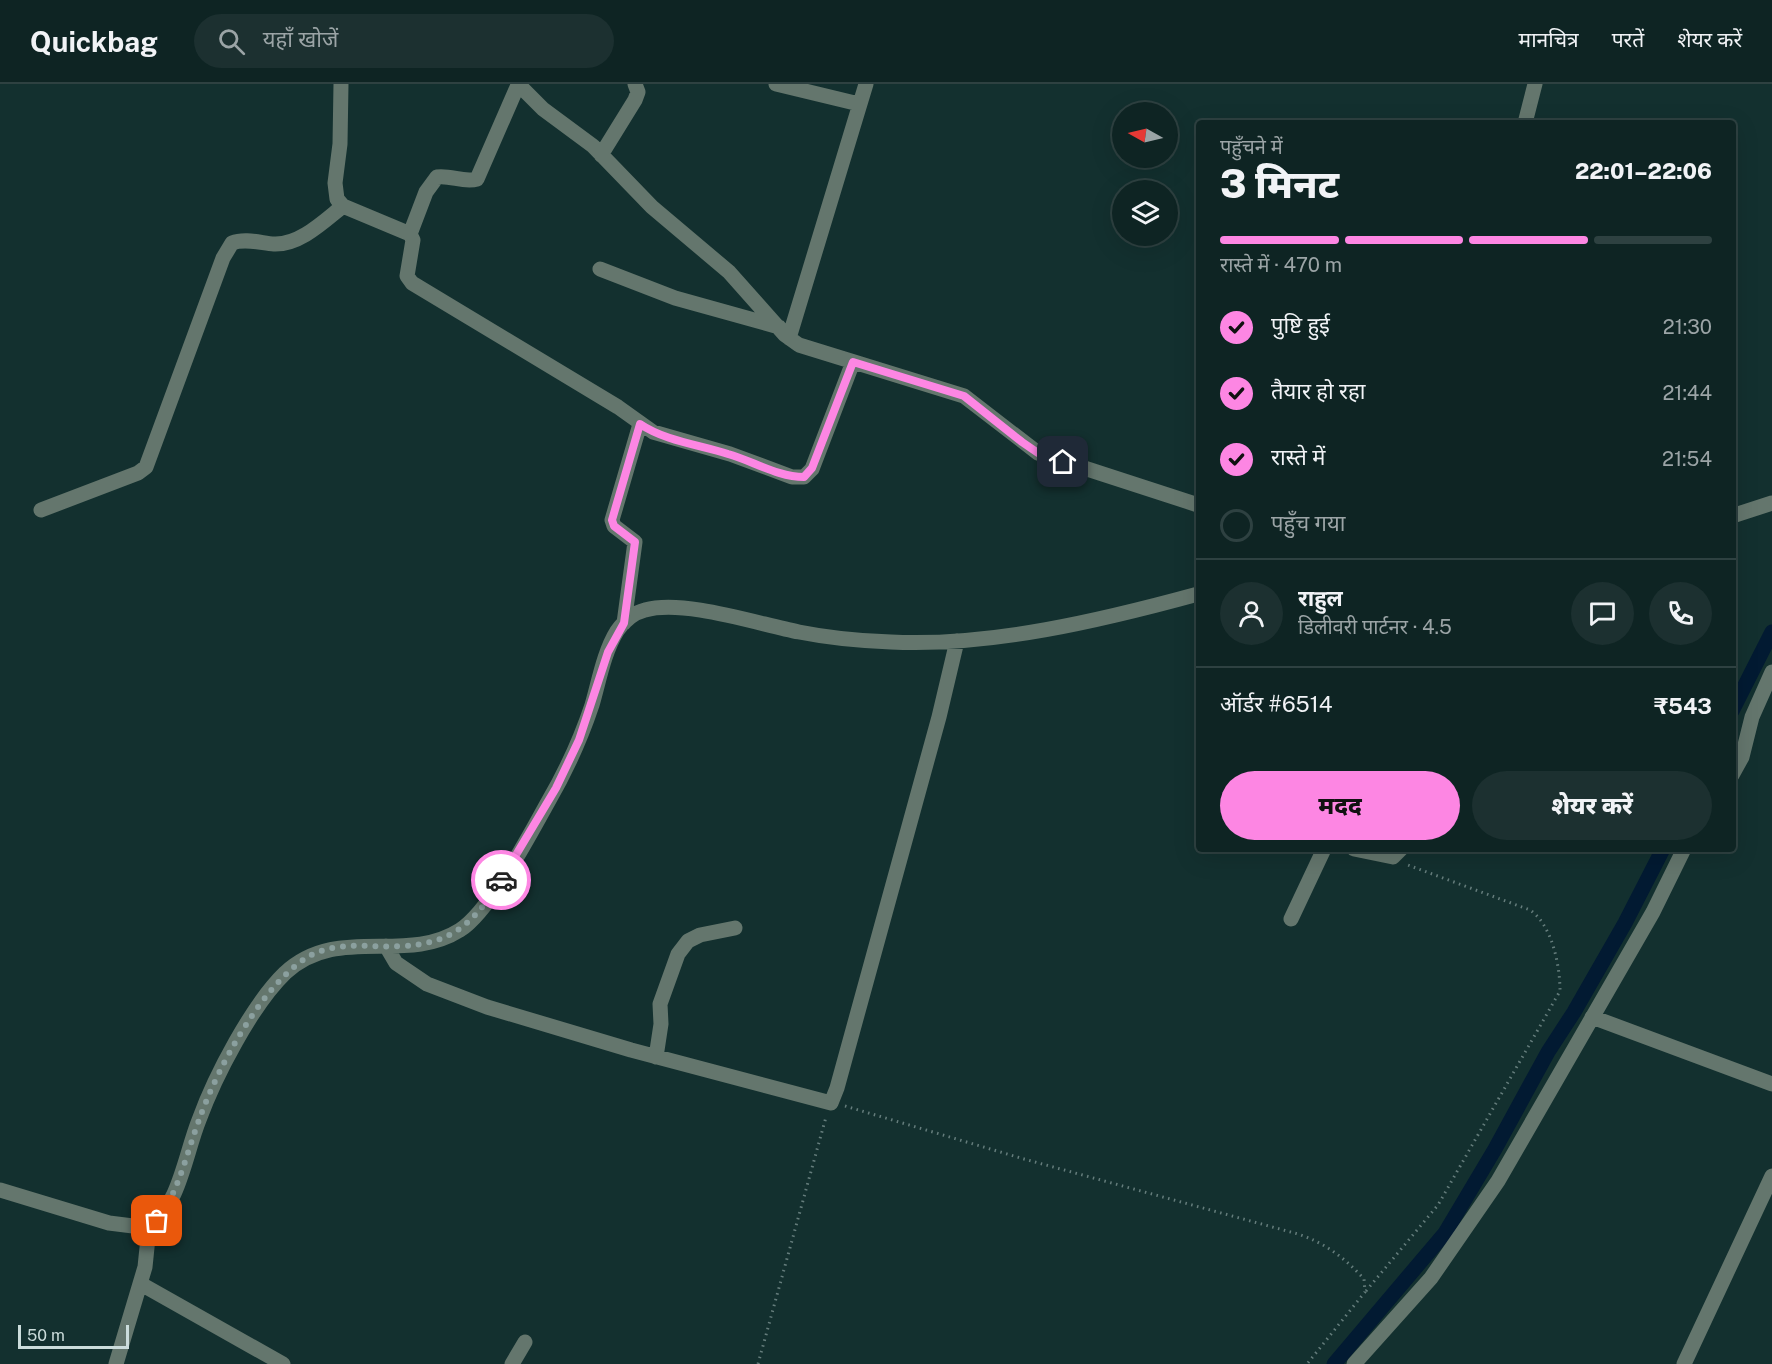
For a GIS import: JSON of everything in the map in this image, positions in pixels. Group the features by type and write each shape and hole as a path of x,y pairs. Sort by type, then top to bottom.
{"street":[{"path":"341,84 340,144 335,183 338,199 343,206 410,234 413,240 407,276 412,283 618,407 653,432 730,454 792,477 804,477 812,468 853,362"},
{"path":"410,234 430,183 437,177 446,176 469,181 477,179 518,84 543,109 601,155 652,207 729,272 784,333 799,345 964,396 1038,453 1196,504"},
{"path":"601,155 635,100 638,92 635,84"},
{"path":"776,84 859,104"},
{"path":"784,333 866,84"},
{"path":"1526,120 1536,84"},
{"path":"41,510 138,473 146,467 219,268 232,243 240,240 284,244 296,240 343,206"},
{"path":"600,269 675,298 784,333"},
{"path":"624,623 635,542 614,526 612,520 640,424"},
{"path":"1736,515 1772,503"},
{"path":"116,1364 141,1284 149,1228 167,1208 199,1118 246,1026 285,973 308,957 328,949 356,945 414,945 440,939 458,932 486,905 556,788 579,740 608,652 624,623 634,614 659,608 707,612 838,638 893,642 957,641 1074,623 1196,594"},
{"path":"386,946 396,963 427,984 487,1007 656,1057 832,1100 939,717 957,641"},
{"path":"1736,768 1742,757 1752,717 1772,672"},
{"path":"1291,919 1323,852"},
{"path":"1354,1364 1431,1278 1498,1181 1653,912 1683,852"},
{"path":"656,1057 661,1024 660,1004 678,954 688,941 700,935 735,928"},
{"path":"1592,1017 1772,1084"},
{"path":"1684,1364 1772,1176"},
{"path":"0,1190 109,1223 149,1228"},
{"path":"141,1284 283,1364"},
{"path":"512,1364 525,1342"}],"path":[{"path":"1307,1364 1438,1204 1560,991 1550,939 1539,916 1530,910 1413,868 1397,853"},
{"path":"758,1364 832,1100 900,1123 1312,1239 1336,1252 1358,1272 1364,1279 1365,1292"}],"waterway":[{"path":"1736,703 1772,632"},
{"path":"1334,1364 1445,1233 1495,1149 1548,1052 1574,1012 1625,923 1661,852"}],"way so far":[{"path":"157,1221 167,1208 180,1177 199,1118 225,1064 246,1026 285,973 308,957 328,949 356,945 393,947 414,945 458,932 486,905 501,880"}],"route":[{"path":"501,880 556,788 579,740 608,652 616,633 624,623 636,550 632,538 614,526 612,520 640,424 653,432 730,454 792,477 804,477 812,468 853,362 964,396 980,406 1038,453 1063,462"}]}
